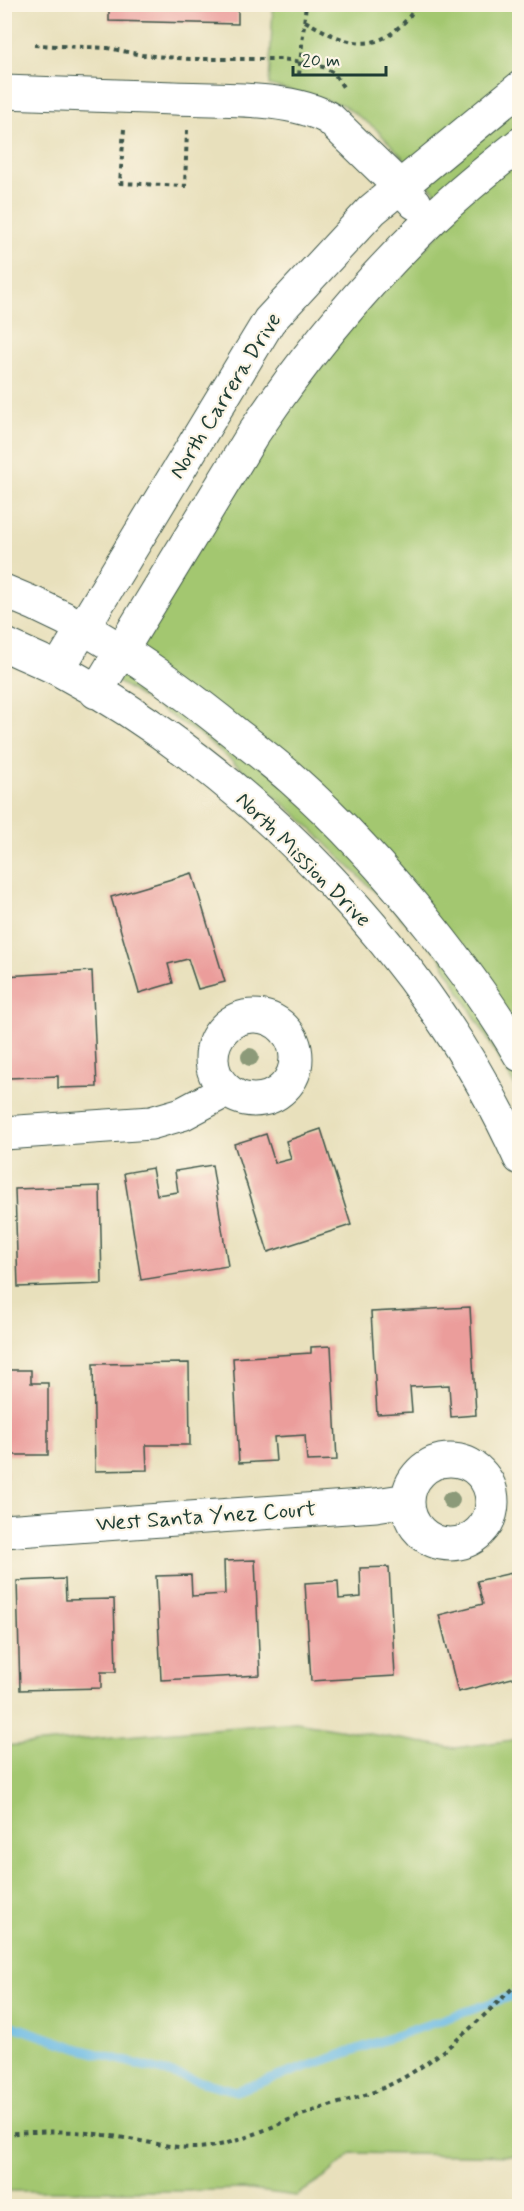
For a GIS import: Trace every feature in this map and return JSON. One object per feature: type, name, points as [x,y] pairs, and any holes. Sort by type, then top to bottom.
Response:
[{"type":"street","name":"North Carrera Drive","points":[[58,669],[269,321],[372,210],[519,88]]},
{"type":"street","points":[[4,92],[294,105],[317,111],[330,119],[400,186],[430,220]]},
{"type":"street","name":"North Carrera Drive","points":[[96,692],[208,506],[282,391],[356,299],[430,220],[519,144]]},
{"type":"street","name":"North Mission Drive","points":[[4,591],[84,627],[121,649],[184,693],[292,779],[374,860],[451,953],[489,1004],[519,1055]]},
{"type":"street","name":"North Mission Drive","points":[[4,644],[58,669],[140,719],[243,798],[322,873],[389,947],[433,1004],[469,1059],[519,1158]]},
{"type":"street","points":[[4,1133],[151,1123],[182,1114],[227,1090]]},
{"type":"street","name":"West Santa Ynez Court","points":[[4,1532],[376,1505],[408,1500]]},
{"type":"path","points":[[294,105],[302,62],[306,4]]},
{"type":"path","points":[[305,21],[340,39],[366,44],[390,36],[409,18],[415,4]]},
{"type":"path","points":[[142,55],[123,133],[120,183],[185,186],[190,59]]},
{"type":"path","points":[[4,2134],[51,2130],[103,2134],[192,2148],[218,2146],[245,2139],[302,2115],[377,2090],[412,2072],[449,2047],[477,2024],[519,1981]]},
{"type":"green space","points":[[273,5],[519,5],[519,1093],[438,954],[298,816],[202,736],[115,680],[251,455],[356,320],[457,215],[376,129],[343,105],[269,85]]},
{"type":"green space","points":[[296,1722],[455,1748],[519,1739],[519,2156],[352,2153],[324,2178],[296,2196],[243,2189],[5,2191],[5,1746]]},
{"type":"building","points":[[109,4],[238,4],[238,24],[109,21]]},
{"type":"building","points":[[192,873],[225,982],[198,989],[188,959],[168,964],[173,983],[139,993],[111,897]]},
{"type":"building","points":[[92,971],[97,1087],[58,1088],[58,1076],[9,1078],[4,976]]},
{"type":"building","points":[[321,1129],[351,1225],[268,1252],[234,1144],[266,1134],[275,1163],[291,1159],[286,1141]]},
{"type":"building","points":[[212,1165],[228,1266],[141,1280],[124,1173],[152,1168],[157,1195],[178,1192],[175,1171]]},
{"type":"building","points":[[100,1186],[102,1284],[18,1287],[15,1189]]},
{"type":"building","points":[[470,1307],[476,1415],[451,1417],[449,1385],[410,1387],[412,1412],[377,1414],[371,1312]]},
{"type":"building","points":[[331,1346],[337,1460],[307,1461],[305,1435],[274,1437],[276,1461],[239,1463],[233,1358],[311,1353],[311,1347]]},
{"type":"building","points":[[189,1363],[190,1445],[146,1445],[147,1470],[95,1471],[93,1364]]},
{"type":"building","points":[[4,1370],[31,1370],[31,1383],[48,1383],[48,1455],[7,1455],[7,1482],[4,1482]]},
{"type":"building","points":[[255,1560],[260,1675],[161,1680],[156,1576],[191,1575],[192,1596],[225,1594],[224,1561]]},
{"type":"building","points":[[389,1567],[395,1676],[311,1681],[305,1583],[338,1581],[339,1599],[361,1597],[360,1568]]},
{"type":"building","points":[[520,1571],[520,1676],[458,1692],[439,1615],[483,1604],[477,1581]]},
{"type":"building","points":[[65,1579],[66,1600],[114,1599],[116,1672],[101,1672],[101,1688],[20,1690],[17,1581]]},
{"type":"waterway","points":[[4,2023],[80,2049],[236,2091],[520,1993]]}]
